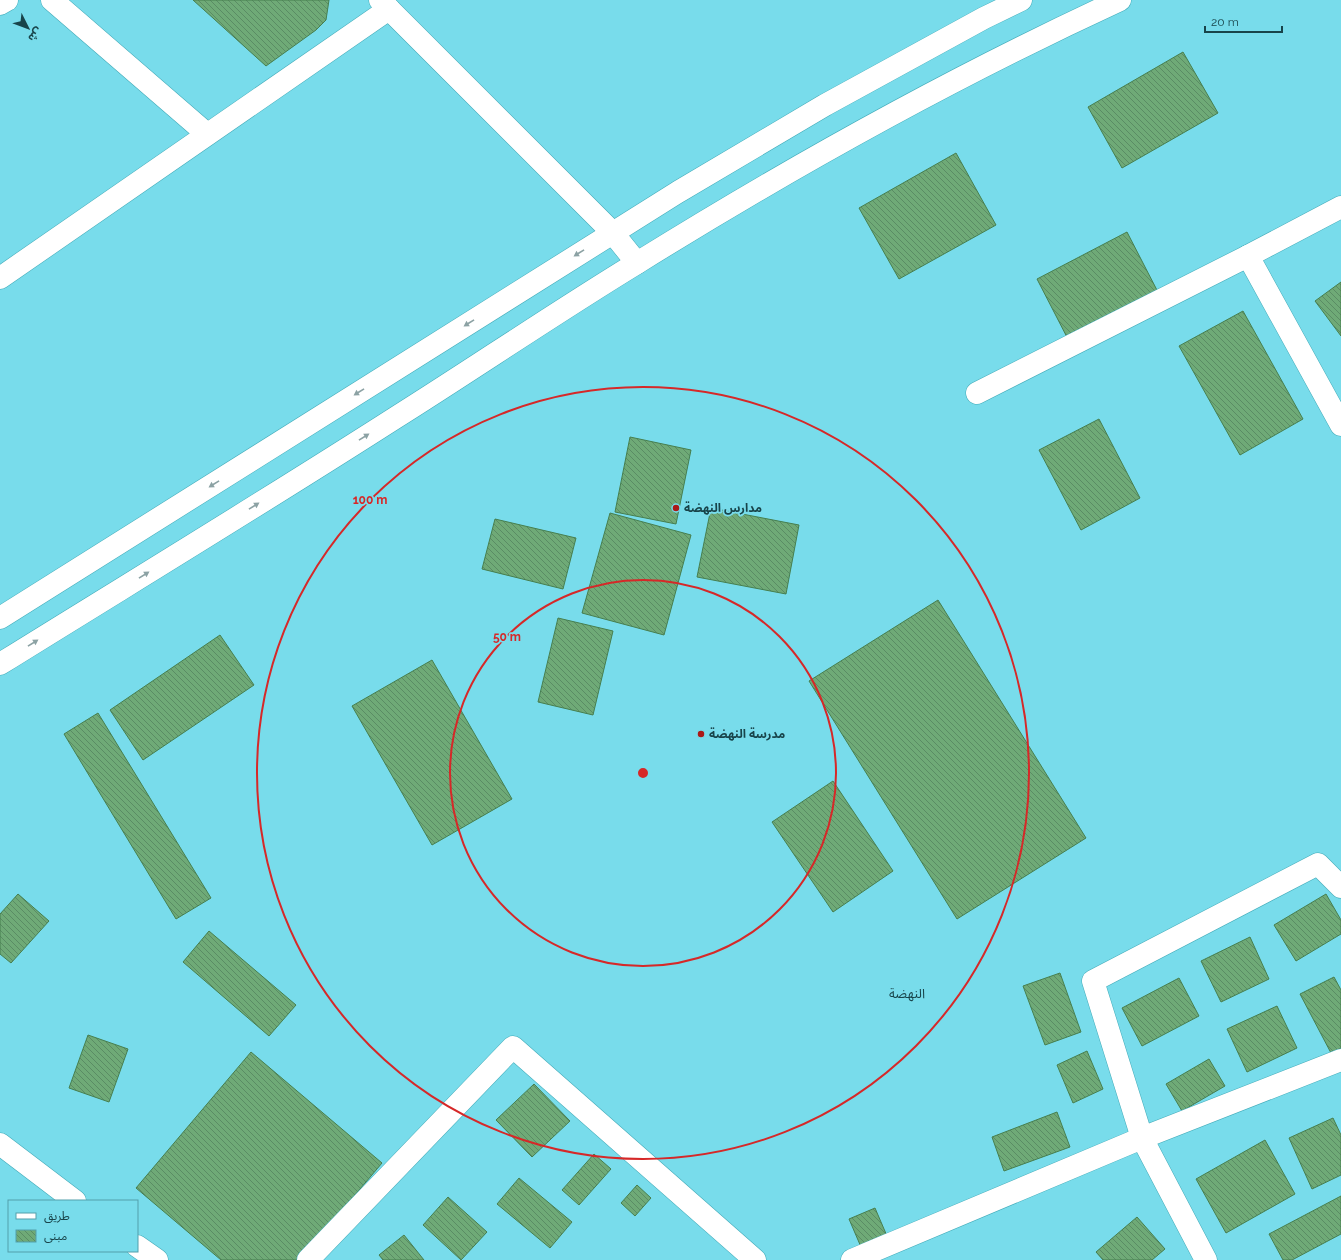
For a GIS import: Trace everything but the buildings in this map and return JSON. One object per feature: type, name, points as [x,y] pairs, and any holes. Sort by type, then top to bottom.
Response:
[{"type":"street","points":[[0,4],[7,0]]},
{"type":"street","points":[[52,0],[207,134]]},
{"type":"street","points":[[0,618],[612,232],[678,192],[825,105],[984,18],[1021,0]]},
{"type":"street","points":[[0,664],[375,431],[637,263],[776,179],[913,102],[1056,29],[1120,0]]},
{"type":"street","points":[[0,278],[207,134],[384,5],[612,232],[637,263]]},
{"type":"street","points":[[977,393],[1248,256],[1341,207]]},
{"type":"street","points":[[1248,256],[1341,426]]},
{"type":"street","points":[[1206,1260],[1142,1138],[1093,981],[1318,864],[1341,887]]},
{"type":"street","points":[[308,1260],[513,1047],[755,1260]]},
{"type":"street","points":[[852,1260],[1142,1138],[1341,1060]]},
{"type":"street","points":[[0,1144],[74,1200]]},
{"type":"street","points":[[138,1247],[157,1260]]},
{"type":"place","name":"مدارس النهضة","points":[[676,508]]},
{"type":"place","name":"مدرسة النهضة","points":[[701,734]]},
{"type":"district","name":"النهضة","points":[[907,993]]}]
